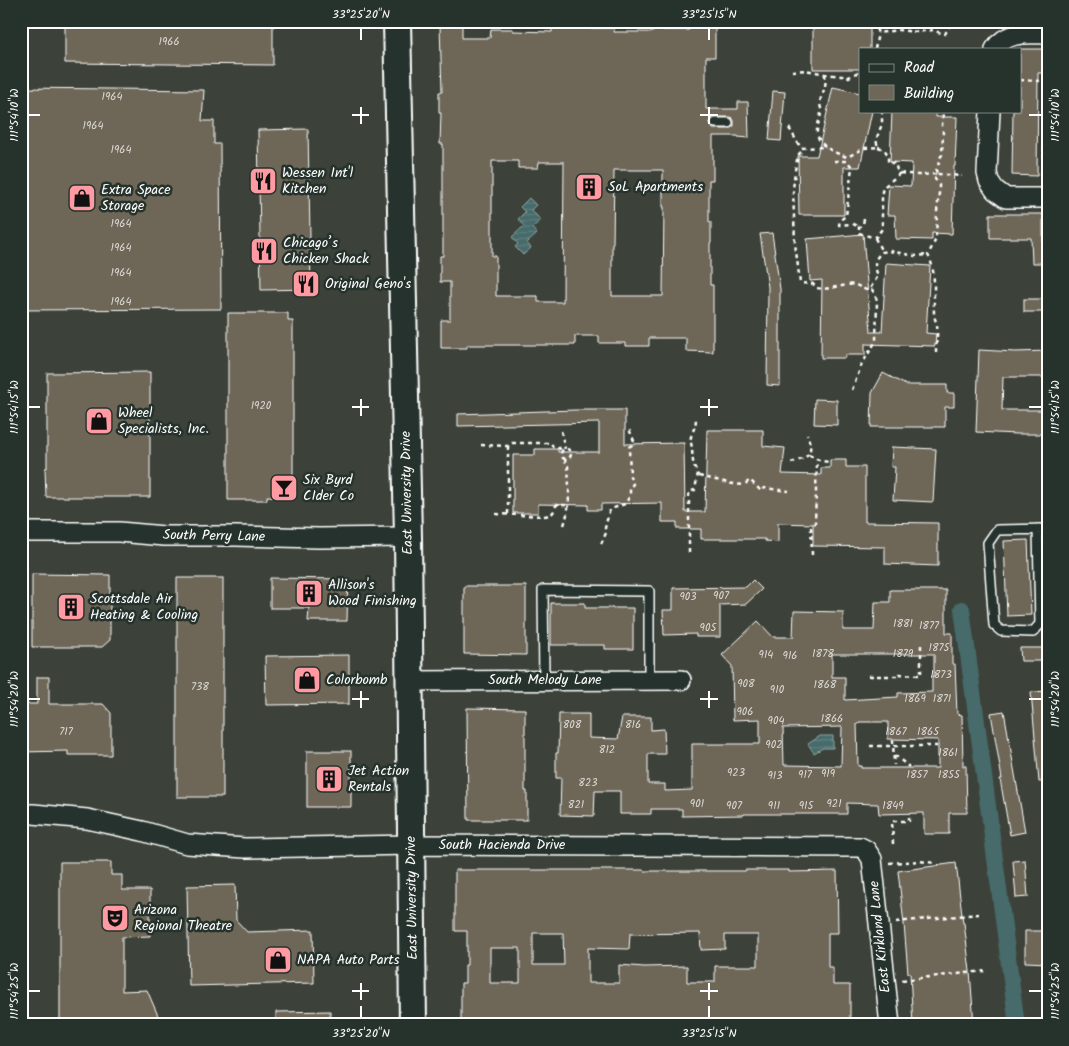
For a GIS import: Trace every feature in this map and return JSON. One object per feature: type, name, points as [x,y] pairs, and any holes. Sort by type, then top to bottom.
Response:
[{"type":"main road","name":"East University Drive","points":[[397,21],[408,537],[413,1025]]},
{"type":"street","points":[[996,48],[998,44],[1008,36],[1016,34],[1048,34]]},
{"type":"street","points":[[990,112],[987,173],[995,190],[1006,198],[1045,198]]},
{"type":"street","name":"South Perry Lane","points":[[21,532],[119,532],[164,536],[408,537]]},
{"type":"street","name":"South Melody Lane","points":[[410,680],[681,680]]},
{"type":"street","name":"South Hacienda Drive","points":[[21,814],[87,819],[142,831],[187,844],[245,848],[411,845],[860,847],[866,850]]},
{"type":"street","name":"East Kirkland Lane","points":[[866,850],[872,859],[890,1025]]},
{"type":"lane","points":[[716,123],[728,122]]},
{"type":"lane","points":[[1038,529],[1040,624],[1033,632],[1001,631],[994,625],[988,543],[997,530],[1038,529],[1048,529]]},
{"type":"lane","points":[[544,680],[544,590],[650,591],[649,680]]},
{"type":"path","points":[[788,25],[810,21]]},
{"type":"path","points":[[875,21],[878,33],[875,48]]},
{"type":"path","points":[[878,33],[898,30],[916,32],[931,30],[945,34],[950,21]]},
{"type":"path","points":[[792,72],[806,70],[849,77],[856,73],[859,74]]},
{"type":"path","points":[[825,74],[825,86],[820,104],[822,112],[818,121],[817,132],[820,142],[837,154],[847,157],[865,148],[878,147],[884,149],[888,155],[888,163],[896,163],[897,170],[900,173]]},
{"type":"path","points":[[1022,80],[1048,83]]},
{"type":"path","points":[[878,147],[876,140],[882,124],[882,112]]},
{"type":"path","points":[[928,255],[936,239],[939,185],[935,179],[938,174],[936,171],[939,159],[942,154],[942,112]]},
{"type":"path","points":[[789,128],[801,150],[806,154]]},
{"type":"path","points":[[1045,198],[1043,178],[1044,150],[1048,143]]},
{"type":"path","points":[[801,150],[826,147]]},
{"type":"path","points":[[801,150],[798,155],[793,190],[795,243],[800,283],[813,284],[816,288],[824,289],[854,284],[866,290],[871,287],[878,276],[875,267],[877,257],[882,252],[890,251],[915,256],[928,255]]},
{"type":"path","points":[[846,161],[847,157]]},
{"type":"path","points":[[834,161],[846,161],[852,167],[846,216],[840,220],[839,225],[853,224],[859,227]]},
{"type":"path","points":[[875,238],[882,228],[882,191],[900,173],[962,176]]},
{"type":"path","points":[[864,219],[863,224],[859,227],[859,233],[875,238],[882,252]]},
{"type":"path","points":[[928,255],[934,273],[932,279],[934,317],[937,323],[936,352]]},
{"type":"path","points":[[852,390],[862,364],[876,341],[877,300],[871,287]]},
{"type":"path","points":[[689,553],[689,492],[695,490],[698,476],[692,460],[690,443],[691,434],[695,429],[696,418]]},
{"type":"path","points":[[601,544],[606,533],[605,528],[609,512],[611,509],[625,504],[630,496],[630,488],[633,484],[630,477],[629,447],[632,446],[634,441],[629,429]]},
{"type":"path","points":[[561,431],[564,450],[562,455],[568,466],[569,490],[568,513],[564,525]]},
{"type":"path","points":[[791,463],[804,459],[809,455],[811,444],[807,434]]},
{"type":"path","points":[[480,446],[508,446],[512,443],[551,443],[553,447],[570,450],[572,455],[570,458],[565,459]]},
{"type":"path","points":[[508,446],[508,514]]},
{"type":"path","points":[[809,455],[821,461],[829,462]]},
{"type":"path","points":[[812,555],[811,528],[816,523],[817,458]]},
{"type":"path","points":[[698,476],[744,485],[750,480],[760,491],[764,488],[789,491]]},
{"type":"path","points":[[496,514],[544,516],[554,512],[556,505],[569,505]]},
{"type":"path","points":[[869,676],[921,675],[921,642]]},
{"type":"path","points":[[893,740],[894,765]]},
{"type":"path","points":[[870,746],[937,746]]},
{"type":"path","points":[[894,758],[898,757],[909,767]]},
{"type":"path","points":[[893,844],[892,821],[910,820],[909,814]]},
{"type":"path","points":[[887,863],[919,860],[936,863]]},
{"type":"path","points":[[894,922],[980,914]]},
{"type":"path","points":[[900,980],[985,971]]},
{"type":"water","points":[[529,198],[536,205],[531,210],[541,220],[532,228],[537,234],[527,243],[531,248],[523,255],[515,247],[518,244],[512,237],[524,226],[518,219],[525,212],[520,207]]},
{"type":"water","points":[[820,736],[833,736],[833,748],[823,748],[814,753],[808,744]]},
{"type":"building","points":[[65,21],[273,21],[273,65],[65,63]]},
{"type":"building","points":[[813,23],[870,23],[870,48],[859,48],[859,69],[813,69]]},
{"type":"building","name":"SoL Apartments","points":[[440,25],[462,25],[462,38],[490,38],[491,29],[552,32],[552,28],[614,28],[614,32],[653,32],[653,30],[689,30],[689,25],[715,26],[715,57],[706,57],[706,109],[738,109],[738,102],[748,102],[749,138],[713,136],[713,180],[709,180],[709,222],[711,222],[710,285],[713,285],[713,352],[686,351],[686,338],[649,338],[649,346],[625,346],[625,343],[599,343],[599,336],[575,336],[575,345],[467,345],[467,348],[441,348],[441,320],[450,320],[450,282],[440,282],[440,256],[443,256],[443,144],[440,144],[441,113],[439,113],[439,92],[442,92]],"holes":[[[713,117],[731,117],[734,120],[734,126],[728,129],[713,129],[710,123]],[[492,161],[518,161],[518,168],[538,168],[539,162],[564,162],[563,302],[538,302],[538,296],[496,296],[496,256],[492,256]],[[614,170],[663,170],[663,296],[612,296]]]},
{"type":"building","points":[[1022,49],[1048,49],[1048,73],[1038,73],[1037,176],[1012,175],[1013,112],[1022,112]]},
{"type":"building","points":[[833,87],[859,93],[859,112],[872,112],[860,167],[844,167],[844,215],[799,215],[798,156],[817,156]]},
{"type":"building","points":[[21,88],[204,90],[202,121],[214,121],[214,144],[220,144],[221,309],[21,310]]},
{"type":"building","points":[[773,91],[785,92],[781,141],[769,140]]},
{"type":"building","points":[[892,112],[936,112],[936,117],[957,117],[952,234],[932,233],[932,240],[896,239],[895,215],[887,215],[889,185],[911,186],[912,163],[890,162]]},
{"type":"building","points":[[308,129],[311,289],[261,290],[258,130]]},
{"type":"building","points":[[990,214],[1043,214],[1043,250],[1048,250],[1048,263],[1032,263],[1031,238],[990,238]]},
{"type":"building","points":[[772,233],[780,289],[780,386],[767,385],[768,287],[760,234]]},
{"type":"building","points":[[863,234],[871,332],[882,332],[886,263],[930,266],[926,333],[936,334],[935,346],[865,344],[865,355],[845,355],[845,358],[821,358],[822,280],[810,281],[807,239]]},
{"type":"building","points":[[1024,299],[1048,299],[1048,312],[1024,312]]},
{"type":"building","points":[[228,313],[288,313],[288,321],[293,321],[293,491],[288,491],[288,497],[267,496],[267,500],[228,500]]},
{"type":"building","points":[[979,350],[1048,351],[1048,377],[1003,377],[1002,410],[1048,410],[1048,434],[976,432]]},
{"type":"building","name":"Wheel Specialists, Inc.","points":[[150,372],[150,497],[46,497],[47,373]]},
{"type":"building","points":[[883,373],[906,385],[947,385],[947,393],[954,393],[954,407],[945,407],[945,427],[871,427],[872,393]]},
{"type":"building","points":[[815,399],[837,400],[837,425],[814,424]]},
{"type":"building","points":[[625,410],[625,444],[684,443],[685,512],[705,512],[707,430],[763,430],[763,446],[785,448],[782,474],[821,475],[821,468],[830,468],[830,460],[846,460],[846,467],[865,467],[865,522],[938,523],[938,566],[885,564],[885,547],[813,546],[813,524],[778,523],[778,542],[765,541],[765,539],[701,539],[701,529],[677,529],[677,522],[662,522],[662,503],[601,504],[601,510],[588,510],[588,505],[538,504],[538,513],[513,513],[513,455],[535,455],[535,449],[558,449],[558,452],[599,452],[599,423],[458,426],[458,414]]},
{"type":"building","points":[[892,447],[936,449],[933,502],[893,500],[895,467],[891,467]]},
{"type":"building","points":[[1028,540],[1031,615],[1007,616],[1004,541]]},
{"type":"building","name":"Scottsdale Air Heating & Cooling","points":[[32,574],[110,575],[110,640],[102,647],[32,647]]},
{"type":"building","points":[[177,578],[223,578],[223,797],[177,797]]},
{"type":"building","name":"Allison's Wood Finishing","points":[[270,578],[348,579],[347,621],[308,621],[309,608],[270,608]]},
{"type":"building","points":[[753,580],[762,589],[746,604],[720,605],[720,637],[696,637],[696,634],[664,635],[663,610],[673,610],[673,588],[746,587]]},
{"type":"building","points":[[464,586],[526,586],[526,655],[464,654]]},
{"type":"building","points":[[890,590],[946,590],[946,633],[952,633],[952,664],[955,664],[957,714],[962,715],[963,766],[966,766],[967,813],[949,813],[949,834],[924,834],[924,813],[879,814],[878,804],[847,803],[847,814],[682,816],[682,809],[651,809],[651,814],[620,814],[620,791],[595,791],[594,816],[560,815],[561,778],[556,778],[559,714],[589,714],[589,738],[618,739],[622,717],[651,717],[651,730],[664,729],[665,754],[648,754],[648,784],[665,784],[665,791],[692,790],[692,744],[760,744],[760,719],[733,720],[732,666],[722,655],[758,621],[773,637],[793,637],[794,611],[843,612],[843,630],[874,630],[875,602],[890,602]],"holes":[[[832,654],[934,654],[932,692],[898,693],[898,697],[845,700],[845,677],[832,677]],[[859,722],[888,722],[888,739],[938,740],[938,768],[861,768],[861,766],[858,766],[857,724]],[[842,727],[841,766],[784,765],[783,728]]]},
{"type":"building","points":[[551,603],[585,603],[585,608],[633,608],[633,649],[605,649],[605,645],[551,645]]},
{"type":"building","points":[[1020,648],[1048,648],[1048,661],[1021,661]]},
{"type":"building","name":"Colorbomb","points":[[349,655],[349,704],[266,705],[265,656]]},
{"type":"building","points":[[37,677],[49,677],[49,704],[103,704],[111,713],[111,755],[68,755],[68,751],[21,752],[21,704],[37,704]]},
{"type":"building","points":[[1048,691],[1048,781],[1039,782],[1031,692]]},
{"type":"building","points":[[467,708],[525,709],[527,820],[468,820]]},
{"type":"building","points":[[1004,711],[1025,832],[1010,835],[991,713]]},
{"type":"building","name":"Jet Action Rentals","points":[[307,751],[351,751],[351,807],[307,807]]},
{"type":"building","points":[[1025,860],[1028,897],[1016,898],[1013,861]]},
{"type":"building","points":[[60,862],[111,862],[111,875],[122,875],[122,890],[150,890],[150,936],[122,937],[122,991],[147,990],[162,1025],[60,1025]]},
{"type":"building","points":[[956,863],[970,971],[974,1025],[913,1025],[910,973],[908,973],[898,871]]},
{"type":"building","points":[[455,870],[837,871],[838,933],[828,933],[828,967],[833,967],[833,985],[850,985],[850,1025],[461,1025],[461,983],[465,983],[467,931],[455,931]],"holes":[[[533,933],[563,933],[564,965],[533,965]],[[700,933],[701,950],[725,949],[725,935],[758,935],[758,966],[715,966],[715,982],[687,982],[687,966],[644,967],[619,965],[619,983],[588,983],[588,948],[629,949],[630,934]],[[490,948],[520,948],[520,983],[490,983]]]},
{"type":"building","points":[[235,885],[236,920],[247,932],[313,930],[314,983],[189,986],[187,886]]},
{"type":"building","points":[[1025,931],[1048,931],[1048,963],[1025,962]]},
{"type":"building","points":[[330,1011],[330,1025],[276,1025],[276,1012]]},
{"type":"waterway","points":[[962,609],[1017,1025]]},
{"type":"place","name":"Wessen Int'l Kitchen","points":[[263,181]]},
{"type":"place","name":"SoL Apartments","points":[[589,187]]},
{"type":"place","name":"Extra Space Storage","points":[[82,198]]},
{"type":"place","name":"Chicago’s Chicken Shack","points":[[264,251]]},
{"type":"place","name":"Original Geno's","points":[[306,284]]},
{"type":"place","name":"Wheel Specialists, Inc.","points":[[99,421]]},
{"type":"place","name":"Six Byrd CIder Co","points":[[284,488]]},
{"type":"place","name":"Allison's Wood Finishing","points":[[309,593]]},
{"type":"place","name":"Scottsdale Air Heating & Cooling","points":[[71,607]]},
{"type":"place","name":"Colorbomb","points":[[307,680]]},
{"type":"place","name":"Jet Action Rentals","points":[[329,779]]},
{"type":"place","name":"Arizona Regional Theatre","points":[[115,918]]},
{"type":"place","name":"NAPA Auto Parts","points":[[278,960]]}]
